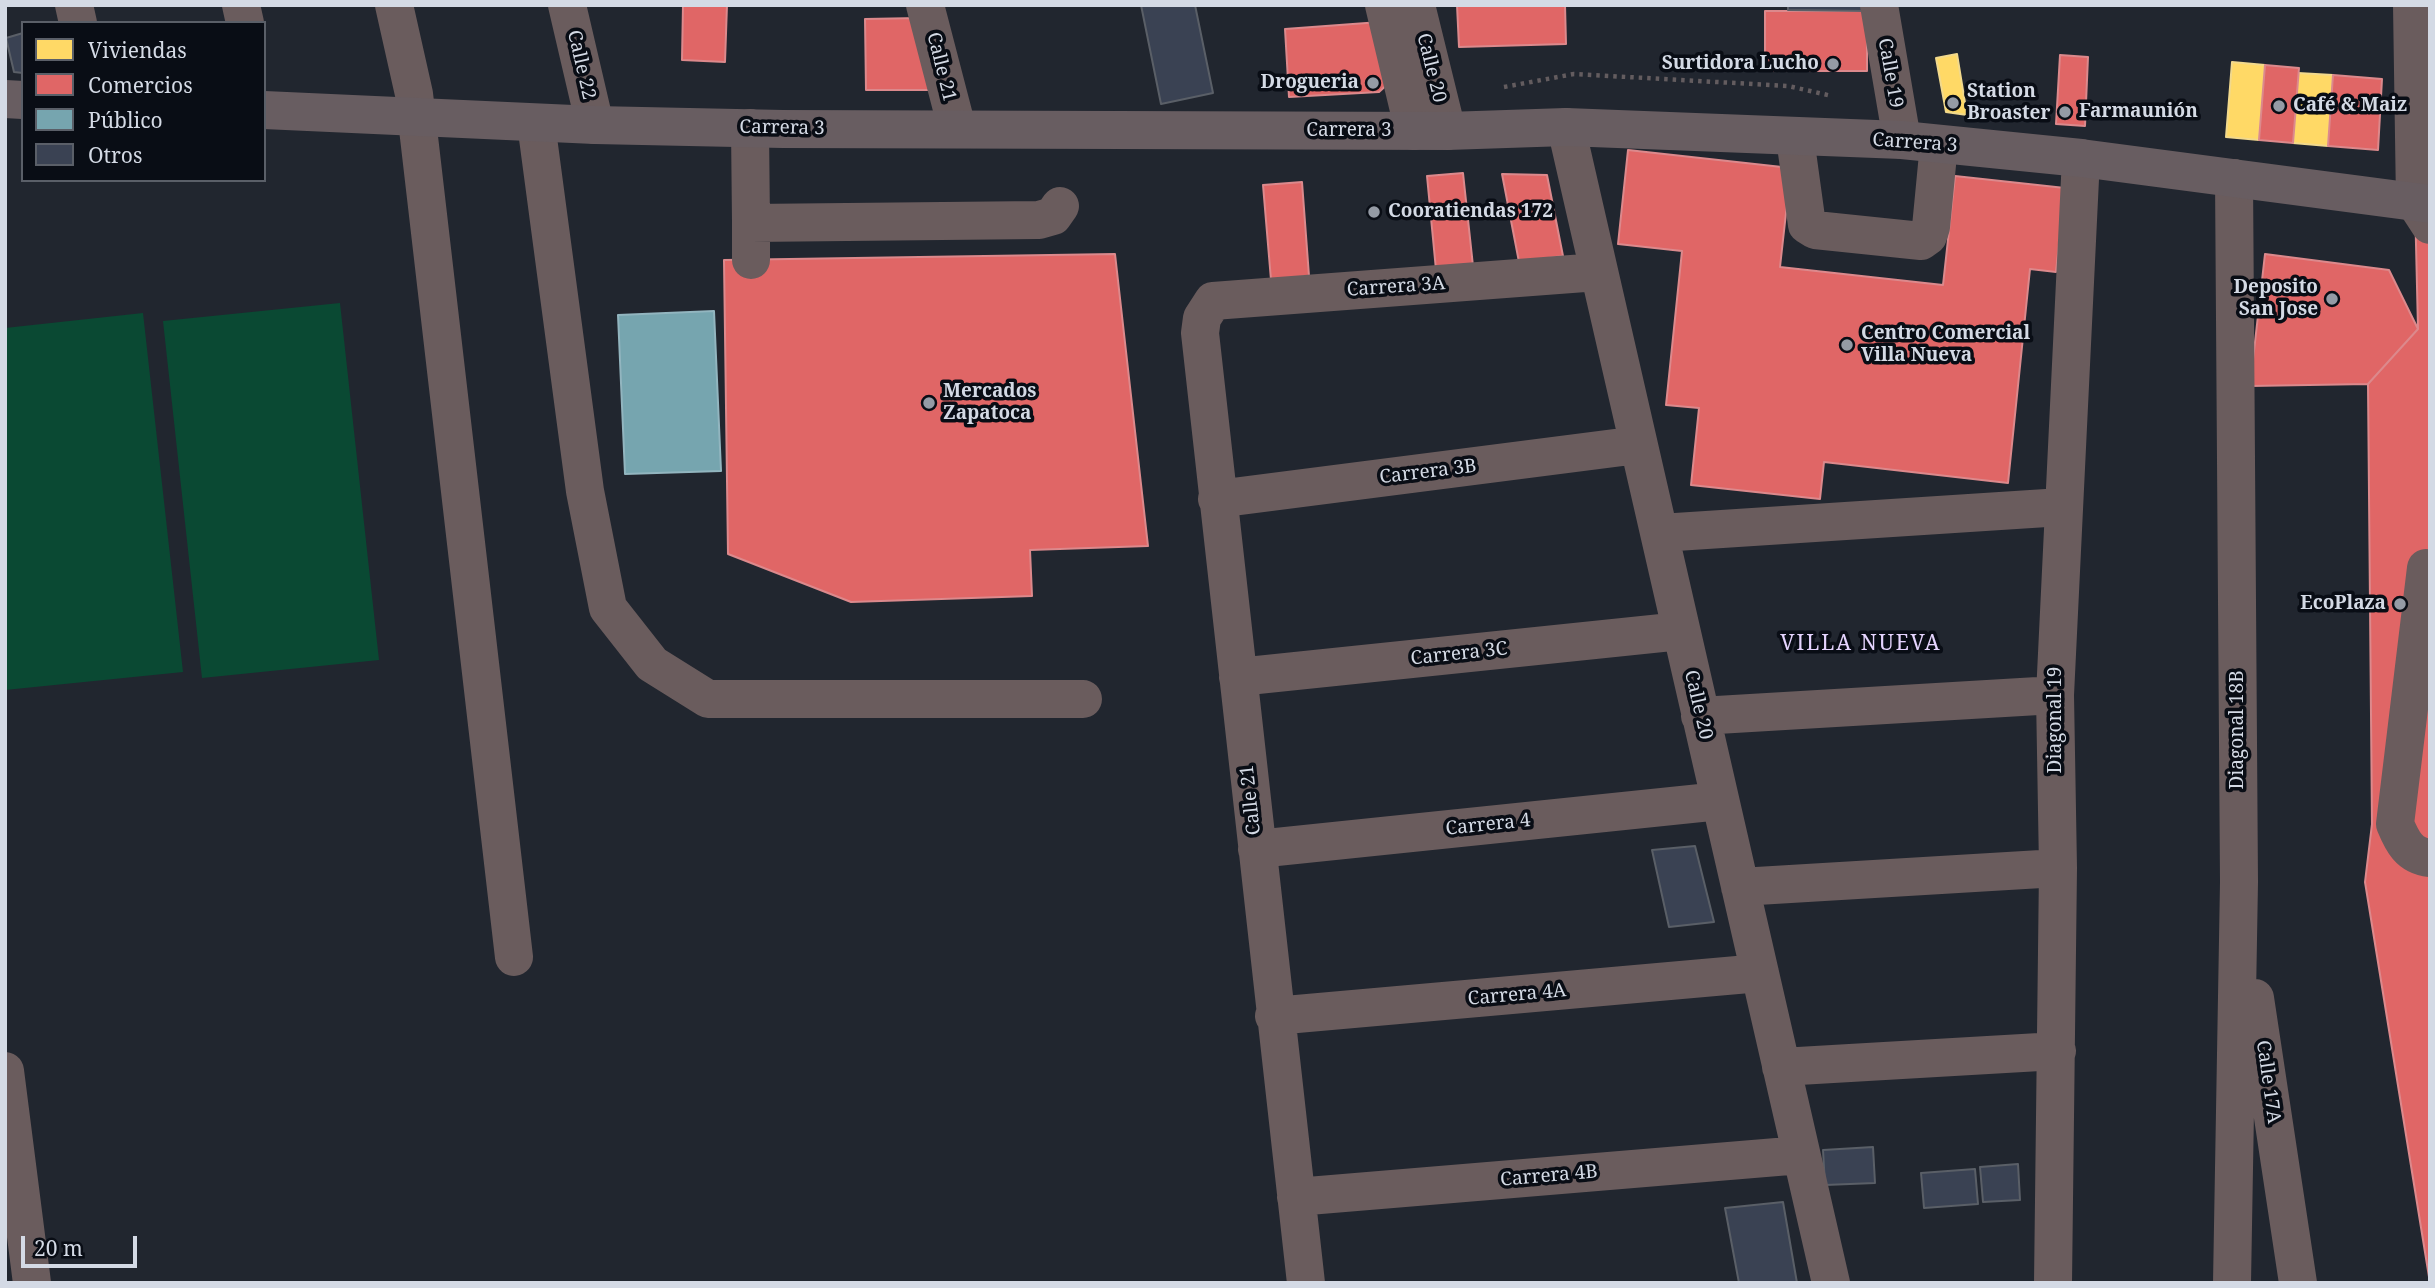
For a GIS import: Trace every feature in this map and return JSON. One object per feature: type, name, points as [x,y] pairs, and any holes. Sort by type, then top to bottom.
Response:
[{"type":"main road","name":"Carrera 3","points":[[266,110],[536,123],[750,128],[1430,131],[1566,127],[1795,138],[1902,140],[2081,158],[2234,178],[2425,210]]},
{"type":"street","points":[[394,5],[414,94],[514,957]]},
{"type":"street","name":"Calle 22","points":[[567,5],[595,125]]},
{"type":"street","name":"Calle 21","points":[[925,5],[957,128]]},
{"type":"street","name":"Calle 20","points":[[1384,5],[1430,131]]},
{"type":"street","name":"Calle 20","points":[[1416,5],[1430,131]]},
{"type":"street","name":"Calle 19","points":[[1879,5],[1902,140]]},
{"type":"street","points":[[2412,5],[2425,210]]},
{"type":"street","points":[[536,123],[585,491],[608,608],[652,664],[708,699],[1083,699]]},
{"type":"street","name":"Calle 20","points":[[1566,127],[1831,1283]]},
{"type":"street","points":[[750,128],[751,241],[1039,219],[1053,216],[1060,206]]},
{"type":"street","points":[[1795,138],[1807,225],[1815,230],[1921,241],[1928,236],[1931,227],[1939,144]]},
{"type":"street","name":"Diagonal 19","points":[[2053,1283],[2058,869],[2055,695],[2081,158]]},
{"type":"street","name":"Diagonal 18B","points":[[2232,1283],[2239,882],[2234,178]]},
{"type":"street","name":"Carrera 3A","points":[[1202,318],[1213,301],[1598,272]]},
{"type":"street","name":"Calle 21","points":[[1202,318],[1200,333],[1217,499],[1306,1283]]},
{"type":"street","name":"Carrera 3B","points":[[1217,499],[1638,445]]},
{"type":"street","points":[[1660,533],[2062,507]]},
{"type":"street","points":[[2426,569],[2395,824],[2403,845],[2421,857],[2430,858]]},
{"type":"street","name":"Carrera 3C","points":[[1238,677],[1681,631]]},
{"type":"street","points":[[1700,716],[2055,695]]},
{"type":"street","name":"Carrera 4","points":[[1257,849],[1720,801]]},
{"type":"street","points":[[1740,887],[2058,869]]},
{"type":"street","name":"Calle 17A","points":[[2239,882],[2298,1283]]},
{"type":"street","name":"Carrera 4A","points":[[1274,1016],[1760,973]]},
{"type":"street","points":[[1781,1067],[2057,1051]]},
{"type":"street","points":[[5,1071],[32,1283]]},
{"type":"street","name":"Carrera 4B","points":[[1296,1197],[1801,1155]]},
{"type":"green space","points":[[340,303],[379,660],[202,678],[163,321]]},
{"type":"green space","points":[[143,313],[183,672],[5,690],[5,328]]},
{"type":"building: Viviendas","points":[[1957,54],[1967,115],[1946,112],[1936,58]]},
{"type":"building: Viviendas","points":[[2232,62],[2265,65],[2259,140],[2226,137]]},
{"type":"building: Viviendas","points":[[2298,73],[2333,75],[2328,146],[2293,143]]},
{"type":"building: Comercios","points":[[683,5],[727,5],[725,62],[682,60]]},
{"type":"building: Comercios","points":[[1457,5],[1565,5],[1566,44],[1459,47]]},
{"type":"building: Comercios","points":[[1765,11],[1867,11],[1867,71],[1765,71]]},
{"type":"building: Comercios","points":[[919,18],[938,90],[866,90],[865,19]]},
{"type":"building: Comercios","points":[[1380,22],[1390,82],[1379,92],[1289,97],[1285,29]]},
{"type":"building: Comercios","points":[[2060,55],[2088,57],[2085,126],[2056,124]]},
{"type":"building: Comercios","name":"Café & Maiz","points":[[2265,65],[2299,68],[2293,143],[2259,140]]},
{"type":"building: Comercios","points":[[2333,75],[2382,79],[2378,150],[2328,146]]},
{"type":"building: Comercios","name":"Centro Comercial Villa Nueva","points":[[1628,150],[1791,168],[1780,267],[1943,285],[1955,176],[2065,188],[2056,272],[2030,269],[2008,483],[1824,462],[1820,499],[1691,485],[1699,408],[1666,405],[1682,251],[1618,244]]},
{"type":"building: Comercios","points":[[1463,173],[1473,266],[1436,270],[1427,176]]},
{"type":"building: Comercios","points":[[1502,174],[1547,175],[1563,256],[1519,262]]},
{"type":"building: Comercios","points":[[1302,182],[1309,276],[1271,280],[1263,185]]},
{"type":"building: Comercios","name":"EcoPlaza","points":[[2415,202],[2430,204],[2430,1283],[2365,882],[2372,824],[2368,384],[2418,329]]},
{"type":"building: Comercios","name":"Mercados Zapatoca","points":[[1115,254],[1148,546],[1030,550],[1032,596],[851,602],[728,554],[724,260]]},
{"type":"building: Comercios","name":"Deposito San Jose","points":[[2265,254],[2389,270],[2418,329],[2368,384],[2250,386]]},
{"type":"building: Público","points":[[714,311],[721,471],[625,474],[618,315]]},
{"type":"building: Otros","points":[[1141,5],[1195,5],[1213,93],[1161,104]]},
{"type":"building: Otros","points":[[1788,5],[1867,5],[1867,11],[1788,10]]},
{"type":"building: Otros","points":[[21,34],[21,73],[14,72],[6,38]]},
{"type":"building: Otros","points":[[1695,846],[1714,922],[1669,927],[1652,850]]},
{"type":"building: Otros","points":[[1873,1147],[1875,1183],[1825,1185],[1823,1150]]},
{"type":"building: Otros","points":[[2018,1164],[2020,1200],[1983,1202],[1980,1167]]},
{"type":"building: Otros","points":[[1975,1169],[1978,1204],[1924,1208],[1921,1173]]},
{"type":"building: Otros","points":[[1783,1202],[1797,1283],[1739,1283],[1725,1208]]},
{"type":"place","name":"Surtidora Lucho","points":[[1833,64]]},
{"type":"place","name":"Drogueria","points":[[1373,83]]},
{"type":"place","name":"Station Broaster","points":[[1953,103]]},
{"type":"place","name":"Café & Maiz","points":[[2279,106]]},
{"type":"place","name":"Farmaunión","points":[[2065,112]]},
{"type":"place","name":"Cooratiendas 172","points":[[1374,212]]},
{"type":"place","name":"Deposito San Jose","points":[[2332,299]]},
{"type":"place","name":"Centro Comercial Villa Nueva","points":[[1847,345]]},
{"type":"place","name":"Mercados Zapatoca","points":[[929,403]]},
{"type":"place","name":"EcoPlaza","points":[[2400,604]]},
{"type":"district","name":"VILLA NUEVA","points":[[1861,644]]}]
